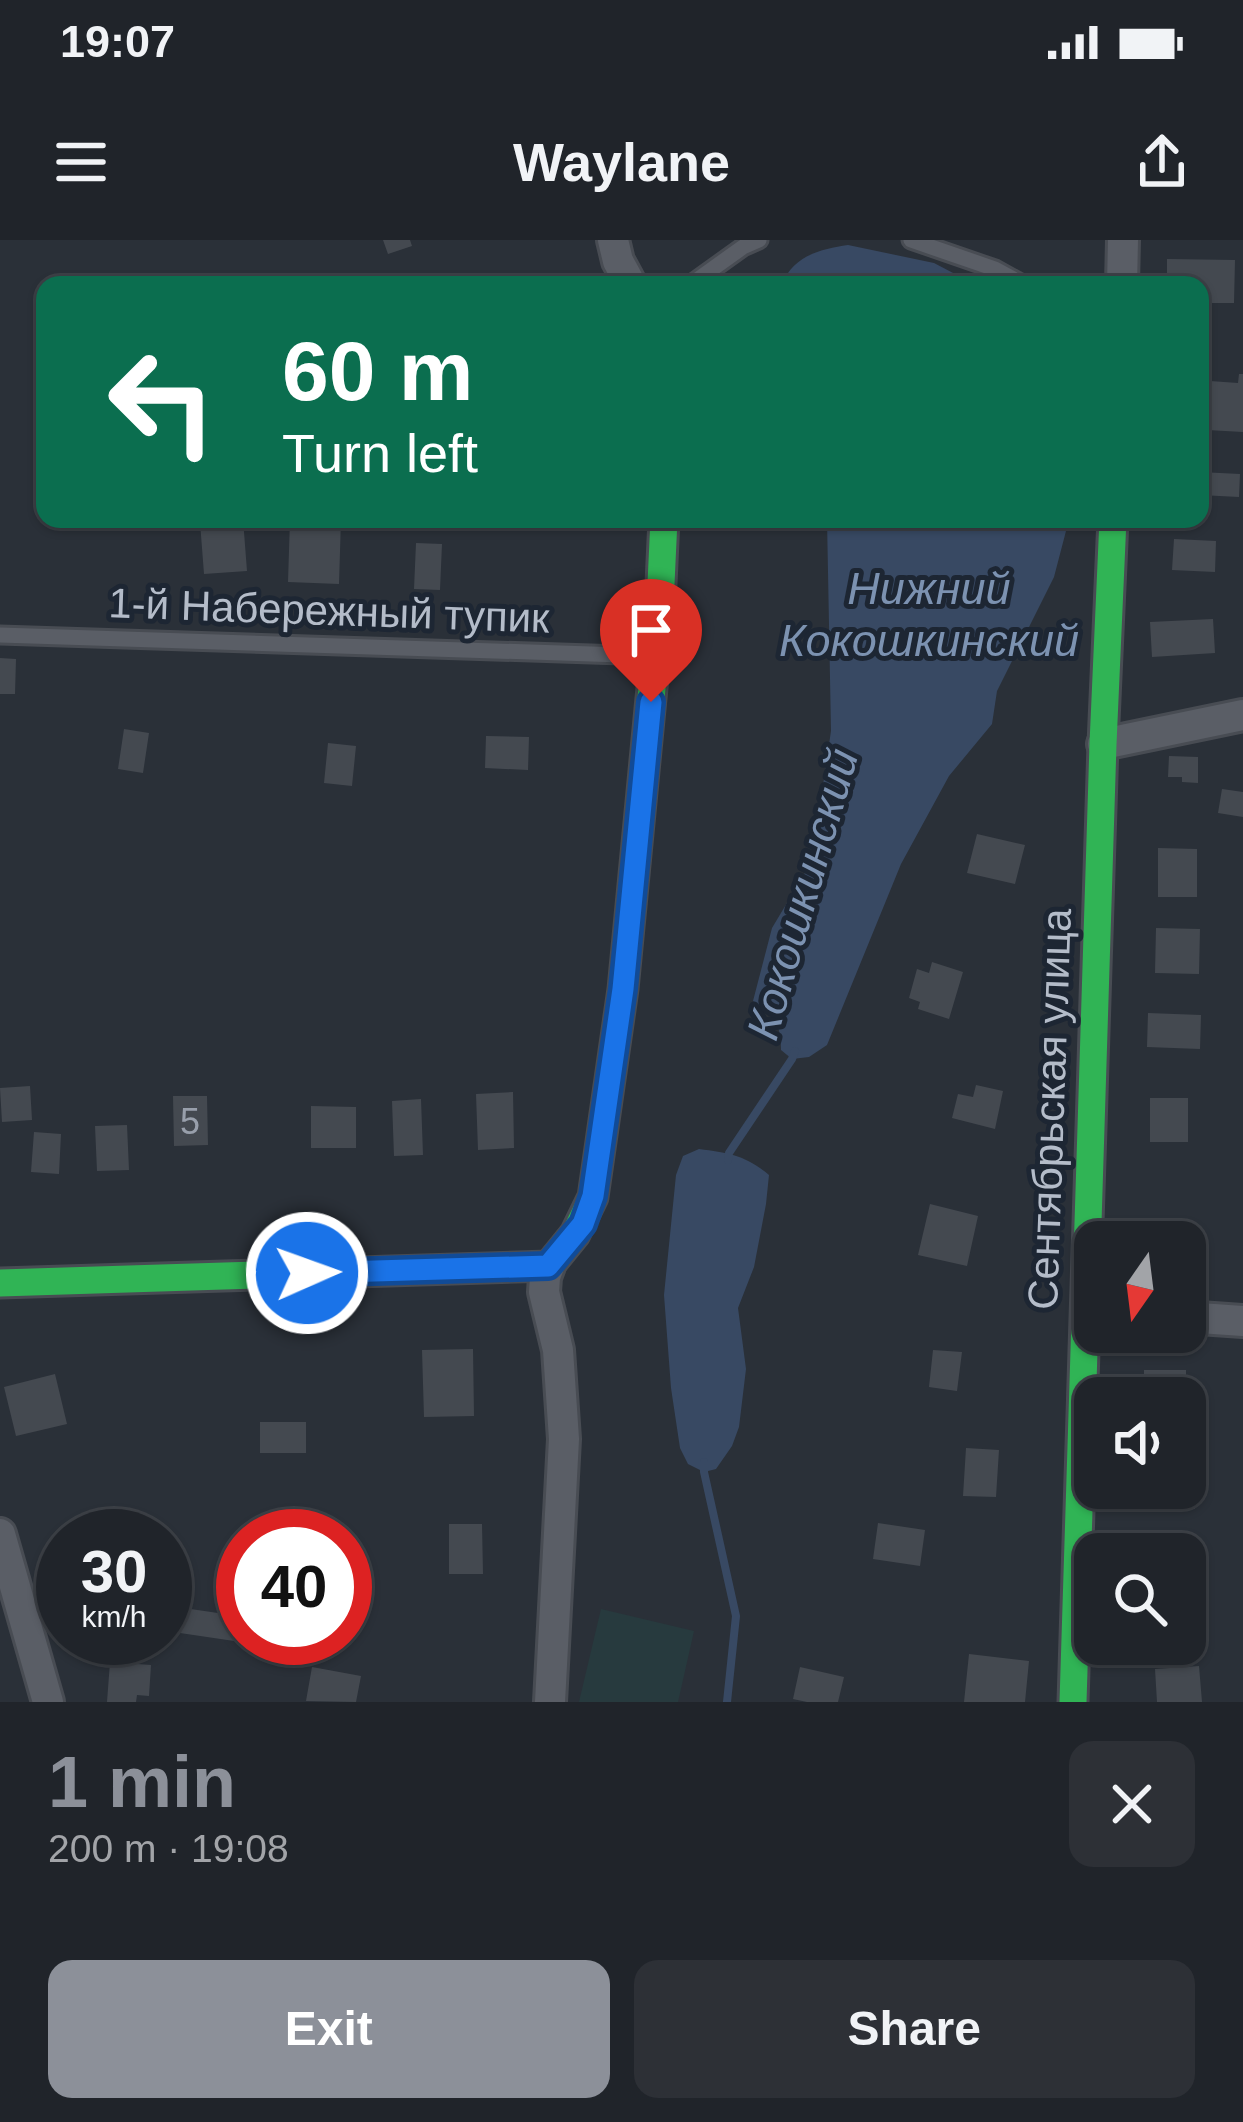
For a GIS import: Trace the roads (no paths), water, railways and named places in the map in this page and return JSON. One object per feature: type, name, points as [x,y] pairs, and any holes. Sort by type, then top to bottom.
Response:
[{"type":"street","points":[[614,240],[617,261],[626,276]]},
{"type":"street","points":[[1122,276],[1123,240]]},
{"type":"street","points":[[550,1702],[564,1439],[558,1350],[544,1277],[583,1224],[593,1196],[623,989],[661,605],[664,528]]},
{"type":"street","name":"Сентябрьская улица","points":[[1091,1221],[1113,528]]},
{"type":"street","points":[[1103,744],[1243,715]]},
{"type":"street","points":[[0,1283],[548,1266]]},
{"type":"street","points":[[1206,1318],[1243,1321]]},
{"type":"street","name":"Сентябрьская улица","points":[[1073,1702],[1087,1353]]},
{"type":"street","points":[[0,1534],[48,1702]]},
{"type":"lane","points":[[702,276],[759,240]]},
{"type":"lane","points":[[910,240],[1008,276]]},
{"type":"lane","name":"1-й Набережный тупик","points":[[0,635],[655,656]]},
{"type":"water","points":[[848,245],[934,263],[959,276],[786,276],[800,261]]},
{"type":"water","name":"Нижний Кокошкинский","points":[[827,528],[1066,528],[1054,577],[997,691],[992,724],[949,776],[901,864],[827,1045],[809,1057],[792,1059],[781,1050],[775,1021],[753,1001],[772,928],[809,866],[831,731]]},
{"type":"water","points":[[699,1149],[736,1156],[769,1175],[754,1267],[738,1308],[746,1369],[739,1427],[716,1469],[704,1472],[688,1464],[680,1448],[664,1295],[676,1175],[683,1156]]},
{"type":"waterway","name":"Кокошкинский","points":[[728,1160],[795,1051]]},
{"type":"waterway","name":"Кокошкинский","points":[[704,1462],[736,1616],[727,1702]]}]
